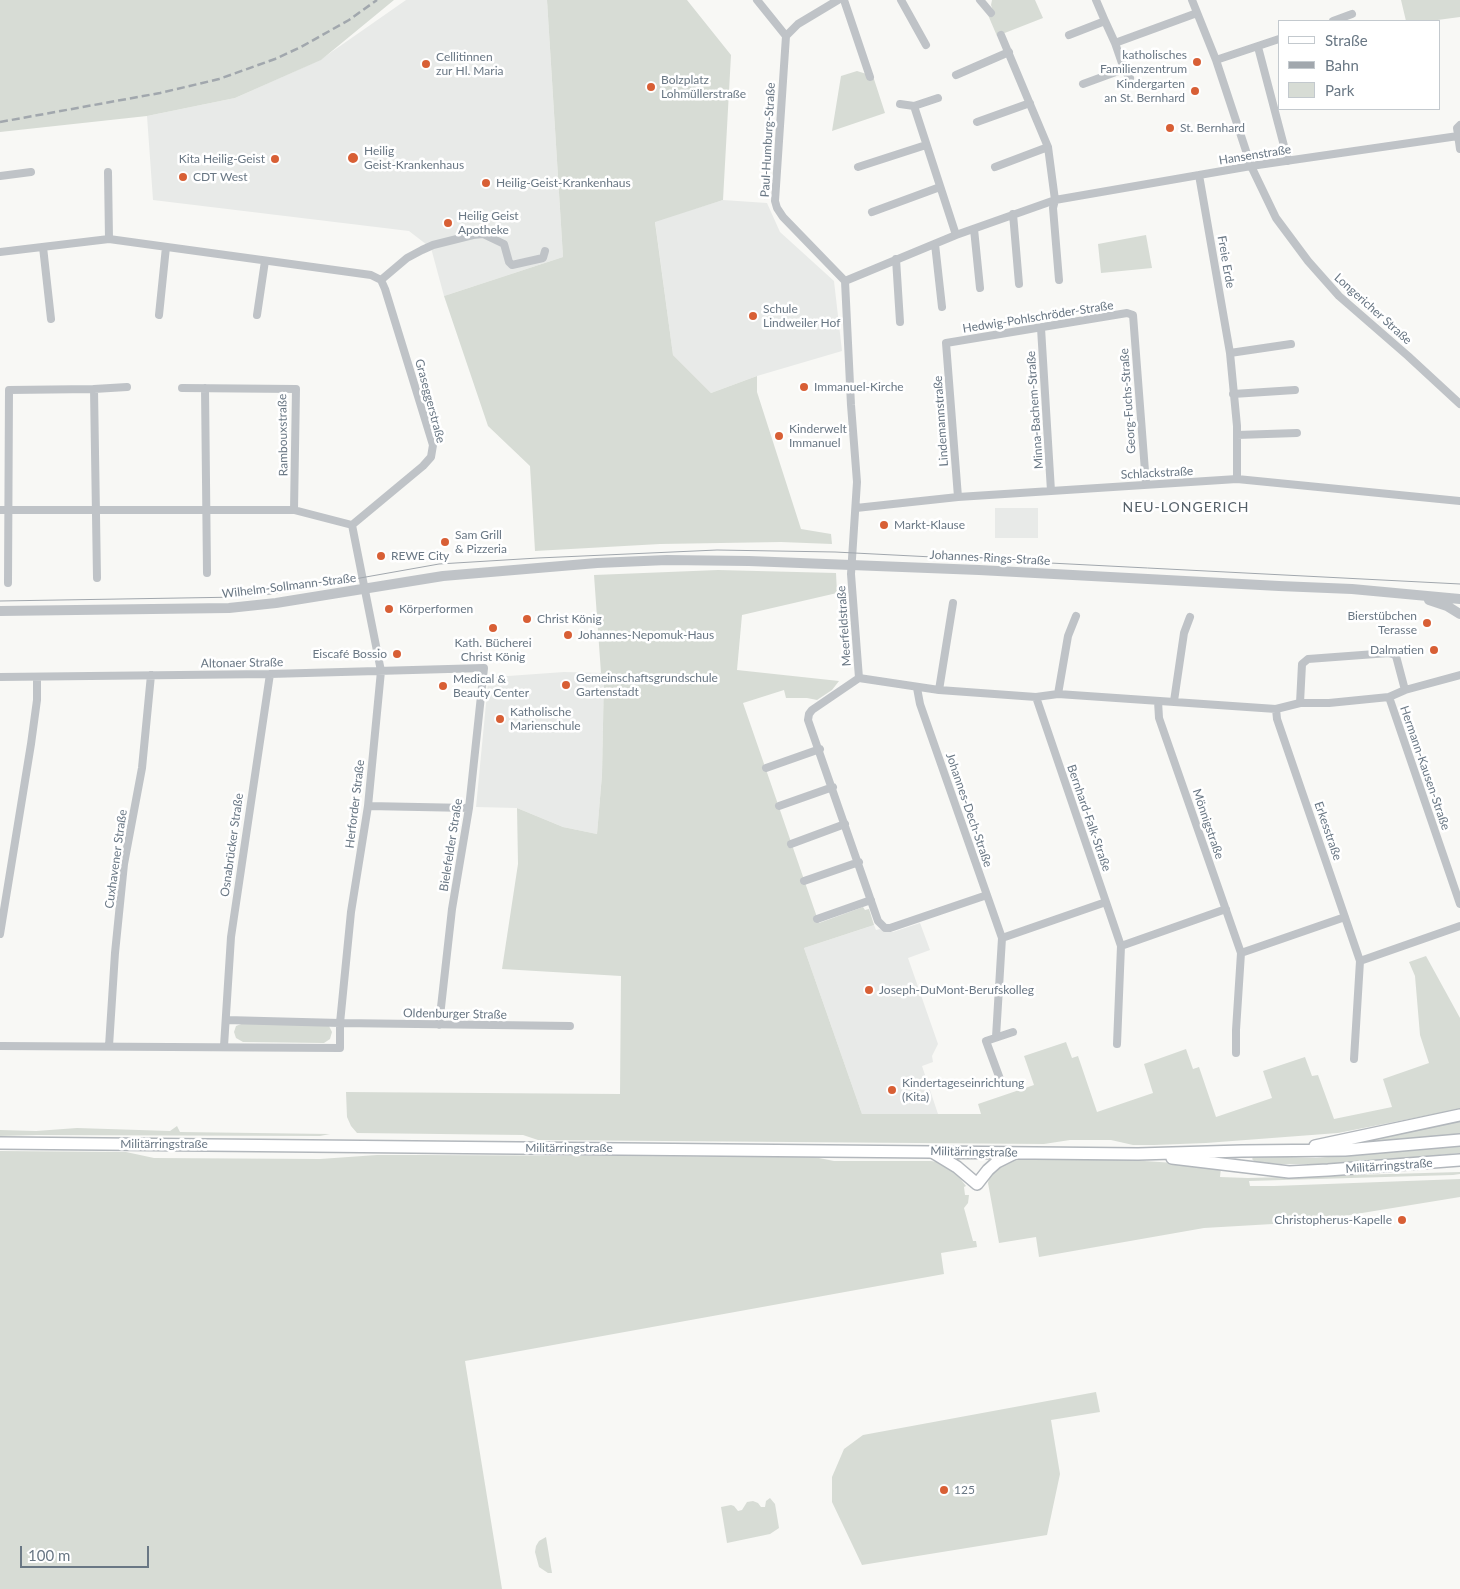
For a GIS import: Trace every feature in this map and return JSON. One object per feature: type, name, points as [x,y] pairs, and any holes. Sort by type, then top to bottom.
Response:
[{"type":"main road","points":[[1296,1151],[1342,1139],[1460,1115]]},
{"type":"main road","name":"Militärringstraße","points":[[0,1143],[1138,1154],[1367,1149],[1460,1140]]},
{"type":"main road","points":[[1242,1151],[1242,1167]]},
{"type":"main road","points":[[932,1152],[967,1174],[977,1184],[997,1162],[1016,1153]]},
{"type":"main road","name":"Militärringstraße","points":[[1138,1154],[1289,1172],[1460,1160]]},
{"type":"street","points":[[757,0],[786,36],[798,24],[838,0]]},
{"type":"street","points":[[844,0],[870,77]]},
{"type":"street","points":[[901,0],[926,45]]},
{"type":"street","points":[[980,0],[991,14]]},
{"type":"street","points":[[1096,0],[1124,69],[1130,78]]},
{"type":"street","name":"Longericher Straße","points":[[1192,0],[1216,60],[1251,166],[1276,218],[1314,268],[1339,296],[1460,404]]},
{"type":"street","points":[[1115,43],[1197,13]]},
{"type":"street","points":[[1338,20],[1352,14]]},
{"type":"street","points":[[1069,35],[1105,21]]},
{"type":"street","points":[[1001,35],[1048,147],[1056,200],[1053,208],[1059,280]]},
{"type":"street","name":"Paul-Humburg-Straße","points":[[786,36],[775,201],[783,217],[845,281]]},
{"type":"street","points":[[1216,60],[1278,39]]},
{"type":"street","points":[[1258,46],[1288,161]]},
{"type":"street","points":[[956,75],[1009,52]]},
{"type":"street","points":[[1083,84],[1124,69]]},
{"type":"street","points":[[900,104],[914,106],[938,98]]},
{"type":"street","points":[[977,122],[1030,104]]},
{"type":"street","points":[[914,106],[956,235]]},
{"type":"street","points":[[1460,124],[1457,128],[1460,149]]},
{"type":"street","name":"Hansenstraße","points":[[845,281],[956,235],[1056,200],[1251,166],[1458,136]]},
{"type":"street","points":[[858,167],[926,145]]},
{"type":"street","points":[[995,167],[1048,147]]},
{"type":"street","points":[[0,176],[31,172]]},
{"type":"street","points":[[108,172],[109,239]]},
{"type":"street","name":"Freie Erde","points":[[1199,175],[1230,353],[1237,435],[1237,480]]},
{"type":"street","points":[[872,212],[940,187]]},
{"type":"street","points":[[1013,214],[1019,284]]},
{"type":"street","points":[[974,229],[980,288]]},
{"type":"street","points":[[0,252],[109,239],[371,275],[381,280],[407,258],[422,250],[433,245],[473,235],[483,234],[504,244],[509,262],[512,265],[543,258],[545,250]]},
{"type":"street","points":[[935,244],[942,307]]},
{"type":"street","points":[[43,247],[52,319]]},
{"type":"street","points":[[159,316],[166,247]]},
{"type":"street","points":[[896,259],[900,322]]},
{"type":"street","points":[[257,315],[265,261]]},
{"type":"street","name":"Graseggerstraße","points":[[352,525],[424,466],[430,457],[433,445],[381,280]]},
{"type":"street","points":[[845,281],[851,405],[856,456],[856,508],[851,564]]},
{"type":"street","name":"Hedwig-Pohlschröder-Straße","points":[[946,343],[1127,313],[1133,316]]},
{"type":"street","name":"Georg-Fuchs-Straße","points":[[1133,316],[1146,484]]},
{"type":"street","name":"Minna-Bachem-Straße","points":[[1041,328],[1051,491]]},
{"type":"street","name":"Lindemannstraße","points":[[946,343],[958,497]]},
{"type":"street","points":[[1230,353],[1291,344]]},
{"type":"street","points":[[8,583],[4,510],[9,390],[127,387]]},
{"type":"street","points":[[94,388],[97,578]]},
{"type":"street","name":"Rambouxstraße","points":[[182,388],[296,389],[294,510]]},
{"type":"street","points":[[205,388],[206,573]]},
{"type":"street","points":[[1233,394],[1295,390]]},
{"type":"street","points":[[1237,435],[1297,433]]},
{"type":"street","name":"Schlackstraße","points":[[856,508],[958,497],[1146,484],[1237,480],[1460,501]]},
{"type":"street","points":[[4,510],[294,510],[352,525],[365,588]]},
{"type":"street","name":"Johannes-Rings-Straße","points":[[519,570],[597,563],[667,560],[851,564],[1352,588],[1460,599]]},
{"type":"street","name":"Meerfeldstraße","points":[[851,564],[859,678],[817,707],[809,714],[808,720],[820,749],[878,921],[885,928],[890,928],[986,895]]},
{"type":"street","name":"Wilhelm-Sollmann-Straße","points":[[0,610],[229,608],[276,603],[443,576],[519,570]]},
{"type":"street","name":"Herforder Straße","points":[[340,1023],[351,912],[368,806],[381,671],[365,588]]},
{"type":"street","points":[[1412,595],[1447,606],[1460,614]]},
{"type":"street","points":[[939,690],[953,603]]},
{"type":"street","points":[[1058,694],[1068,636],[1076,616]]},
{"type":"street","points":[[1174,701],[1184,633],[1190,617]]},
{"type":"street","points":[[1300,703],[1302,664],[1308,659],[1389,652],[1396,656],[1406,690]]},
{"type":"street","name":"Altonaer Straße","points":[[0,677],[270,674],[484,668]]},
{"type":"street","name":"Bielefelder Straße","points":[[439,1025],[452,909],[469,808],[484,668]]},
{"type":"street","name":"Osnabrücker Straße","points":[[226,1020],[231,937],[270,674]]},
{"type":"street","name":"Cuxhavener Straße","points":[[109,1046],[115,953],[124,864],[142,768],[152,675]]},
{"type":"street","points":[[859,678],[939,690],[1036,697],[1058,694],[1276,709],[1300,703],[1389,696],[1460,675]]},
{"type":"street","points":[[0,934],[31,744],[37,678]]},
{"type":"street","name":"Johannes-Dech-Straße","points":[[917,688],[920,704],[1002,938],[996,1037],[986,1041],[1000,1079]]},
{"type":"street","name":"Hermann-Kausen-Straße","points":[[1389,696],[1460,904]]},
{"type":"street","name":"Bernhard-Falk-Straße","points":[[1036,697],[1122,946],[1117,1044]]},
{"type":"street","name":"Mönnigstraße","points":[[1158,701],[1159,718],[1241,953],[1236,1053]]},
{"type":"street","name":"Erkesstraße","points":[[1276,709],[1280,728],[1360,961],[1354,1059]]},
{"type":"street","points":[[766,768],[820,749]]},
{"type":"street","points":[[779,806],[833,787]]},
{"type":"street","points":[[368,806],[469,808]]},
{"type":"street","points":[[791,844],[845,824]]},
{"type":"street","points":[[804,881],[859,862]]},
{"type":"street","points":[[817,919],[871,900]]},
{"type":"street","points":[[1002,938],[1106,902]]},
{"type":"street","points":[[1122,946],[1226,909]]},
{"type":"street","points":[[1241,953],[1345,917]]},
{"type":"street","points":[[1360,961],[1460,926]]},
{"type":"street","points":[[224,1046],[226,1020]]},
{"type":"street","name":"Oldenburger Straße","points":[[226,1020],[570,1026]]},
{"type":"street","points":[[0,1046],[340,1048],[340,1023]]},
{"type":"street","points":[[996,1037],[1012,1032]]},
{"type":"shaded area","name":"Heilig Geist-Krankenhaus","points":[[406,0],[547,0],[563,257],[444,296],[431,248],[409,231],[153,200],[147,116],[235,98],[320,60]]},
{"type":"shaded area","name":"Schule Lindweiler Hof","points":[[723,200],[767,203],[780,232],[834,281],[842,351],[757,376],[711,393],[673,355],[655,221]]},
{"type":"shaded area","points":[[995,508],[1038,508],[1038,538],[995,538]]},
{"type":"shaded area","points":[[564,672],[604,673],[602,775],[597,834],[563,827],[517,808],[476,807],[488,683],[494,677]]},
{"type":"shaded area","name":"Joseph-DuMont-Berufskolleg","points":[[920,923],[930,950],[908,958],[938,1044],[932,1056],[933,1062],[922,1066],[938,1114],[862,1114],[804,948],[874,925],[876,930],[893,932]]},
{"type":"green space","points":[[0,0],[394,0],[321,60],[235,98],[147,116],[0,132]]},
{"type":"green space","points":[[547,0],[687,0],[731,55],[723,200],[655,222],[673,355],[711,393],[757,376],[757,392],[801,529],[831,534],[832,544],[781,542],[660,544],[535,551],[530,466],[488,426],[444,296],[563,257]]},
{"type":"green space","points":[[992,0],[1035,0],[1043,18],[997,36],[988,15],[993,11]]},
{"type":"green space","points":[[1401,0],[1460,0],[1460,17],[1438,20],[1406,20]]},
{"type":"green space","points":[[857,71],[873,76],[885,113],[832,131],[841,76]]},
{"type":"green space","points":[[1146,235],[1152,268],[1101,273],[1098,244]]},
{"type":"green space","points":[[718,570],[836,573],[837,593],[742,615],[737,670],[839,681],[832,690],[817,700],[786,698],[784,690],[743,703],[819,923],[863,907],[865,910],[869,909],[874,925],[804,948],[862,1114],[981,1114],[978,1104],[1034,1085],[1024,1056],[1066,1042],[1072,1058],[1078,1056],[1097,1112],[1153,1093],[1144,1064],[1186,1049],[1193,1069],[1199,1067],[1216,1117],[1272,1098],[1263,1071],[1305,1057],[1312,1076],[1318,1075],[1334,1119],[1392,1107],[1383,1079],[1429,1063],[1420,1035],[1415,976],[1409,962],[1426,956],[1460,1018],[1460,1109],[1338,1133],[1154,1145],[1133,1145],[1111,1140],[1070,1140],[1044,1144],[538,1140],[523,1135],[357,1133],[347,1117],[346,1092],[620,1094],[621,976],[502,969],[518,864],[517,808],[563,827],[597,834],[602,775],[604,674],[601,673],[594,575]]},
{"type":"green space","points":[[244,1023],[328,1024],[332,1032],[330,1039],[324,1043],[243,1042],[236,1038],[234,1032],[236,1026]]},
{"type":"green space","points":[[1460,1121],[1460,1134],[1344,1145],[1344,1144]]},
{"type":"green space","points":[[177,1126],[180,1132],[330,1134],[320,1136],[0,1136],[0,1130],[36,1131],[77,1128],[170,1131]]},
{"type":"green space","points":[[1460,1145],[1460,1153],[1346,1164],[1280,1164],[1255,1162],[1252,1159],[1254,1156],[1316,1158]]},
{"type":"green space","points":[[0,1151],[126,1152],[154,1158],[320,1159],[377,1155],[423,1155],[814,1157],[834,1161],[931,1161],[952,1168],[966,1186],[964,1187],[965,1195],[969,1195],[968,1203],[964,1208],[973,1241],[976,1241],[977,1247],[941,1253],[944,1274],[465,1361],[502,1589],[0,1589]]},
{"type":"green space","points":[[1014,1159],[1130,1160],[1189,1164],[1221,1168],[1220,1177],[1248,1178],[1460,1172],[1460,1174],[1453,1175],[1249,1181],[1250,1186],[1274,1186],[1460,1179],[1460,1197],[1307,1222],[1204,1228],[1039,1257],[1036,1237],[999,1243],[988,1183],[991,1169]]},
{"type":"green space","name":"125","points":[[1096,1392],[1100,1412],[1051,1420],[1060,1474],[1047,1535],[862,1565],[832,1502],[832,1477],[844,1449],[863,1435]]},
{"type":"green space","points":[[770,1498],[775,1504],[779,1528],[770,1534],[727,1543],[721,1507],[731,1505],[738,1511],[742,1510],[747,1502],[753,1501],[761,1507],[765,1507],[766,1501]]},
{"type":"green space","points":[[546,1537],[552,1573],[548,1573],[539,1567],[535,1552],[539,1541]]},
{"type":"tram line","points":[[0,601],[241,597],[270,594],[439,564],[717,550],[835,552],[1460,584]]},
{"type":"railway","points":[[0,122],[160,93],[219,79],[275,59],[301,47],[349,20],[377,0]]},
{"type":"place","name":"katholisches Familienzentrum","points":[[1197,62]]},
{"type":"place","name":"Cellitinnen zur Hl. Maria","points":[[426,64]]},
{"type":"place","name":"Bolzplatz Lohmüllerstraße","points":[[651,87]]},
{"type":"place","name":"Kindergarten an St. Bernhard","points":[[1195,91]]},
{"type":"place","name":"St. Bernhard","points":[[1170,128]]},
{"type":"place","name":"Heilig Geist-Krankenhaus","points":[[353,158]]},
{"type":"place","name":"Kita Heilig-Geist","points":[[275,159]]},
{"type":"place","name":"CDT West","points":[[183,177]]},
{"type":"place","name":"Heilig-Geist-Krankenhaus","points":[[486,183]]},
{"type":"place","name":"Heilig Geist Apotheke","points":[[448,223]]},
{"type":"place","name":"Schule Lindweiler Hof","points":[[753,316]]},
{"type":"place","name":"Immanuel-Kirche","points":[[804,387]]},
{"type":"place","name":"Kinderwelt Immanuel","points":[[779,436]]},
{"type":"place","name":"Markt-Klause","points":[[884,525]]},
{"type":"place","name":"Sam Grill & Pizzeria","points":[[445,542]]},
{"type":"place","name":"REWE City","points":[[381,556]]},
{"type":"place","name":"Körperformen","points":[[389,609]]},
{"type":"place","name":"Christ König","points":[[527,619]]},
{"type":"place","name":"Bierstübchen Terasse","points":[[1427,623]]},
{"type":"place","name":"Kath. Bücherei Christ König","points":[[493,628]]},
{"type":"place","name":"Johannes-Nepomuk-Haus","points":[[568,635]]},
{"type":"place","name":"Dalmatien","points":[[1434,650]]},
{"type":"place","name":"Eiscafé Bossio","points":[[397,654]]},
{"type":"place","name":"Gemeinschaftsgrundschule Gartenstadt","points":[[566,685]]},
{"type":"place","name":"Medical & Beauty Center","points":[[443,686]]},
{"type":"place","name":"Katholische Marienschule","points":[[500,719]]},
{"type":"place","name":"Joseph-DuMont-Berufskolleg","points":[[869,990]]},
{"type":"place","name":"Kindertageseinrichtung (Kita)","points":[[892,1090]]},
{"type":"place","name":"Christopherus-Kapelle","points":[[1402,1220]]},
{"type":"place","name":"125","points":[[944,1490]]},
{"type":"district","name":"NEU-LONGERICH","points":[[1186,507]]}]
